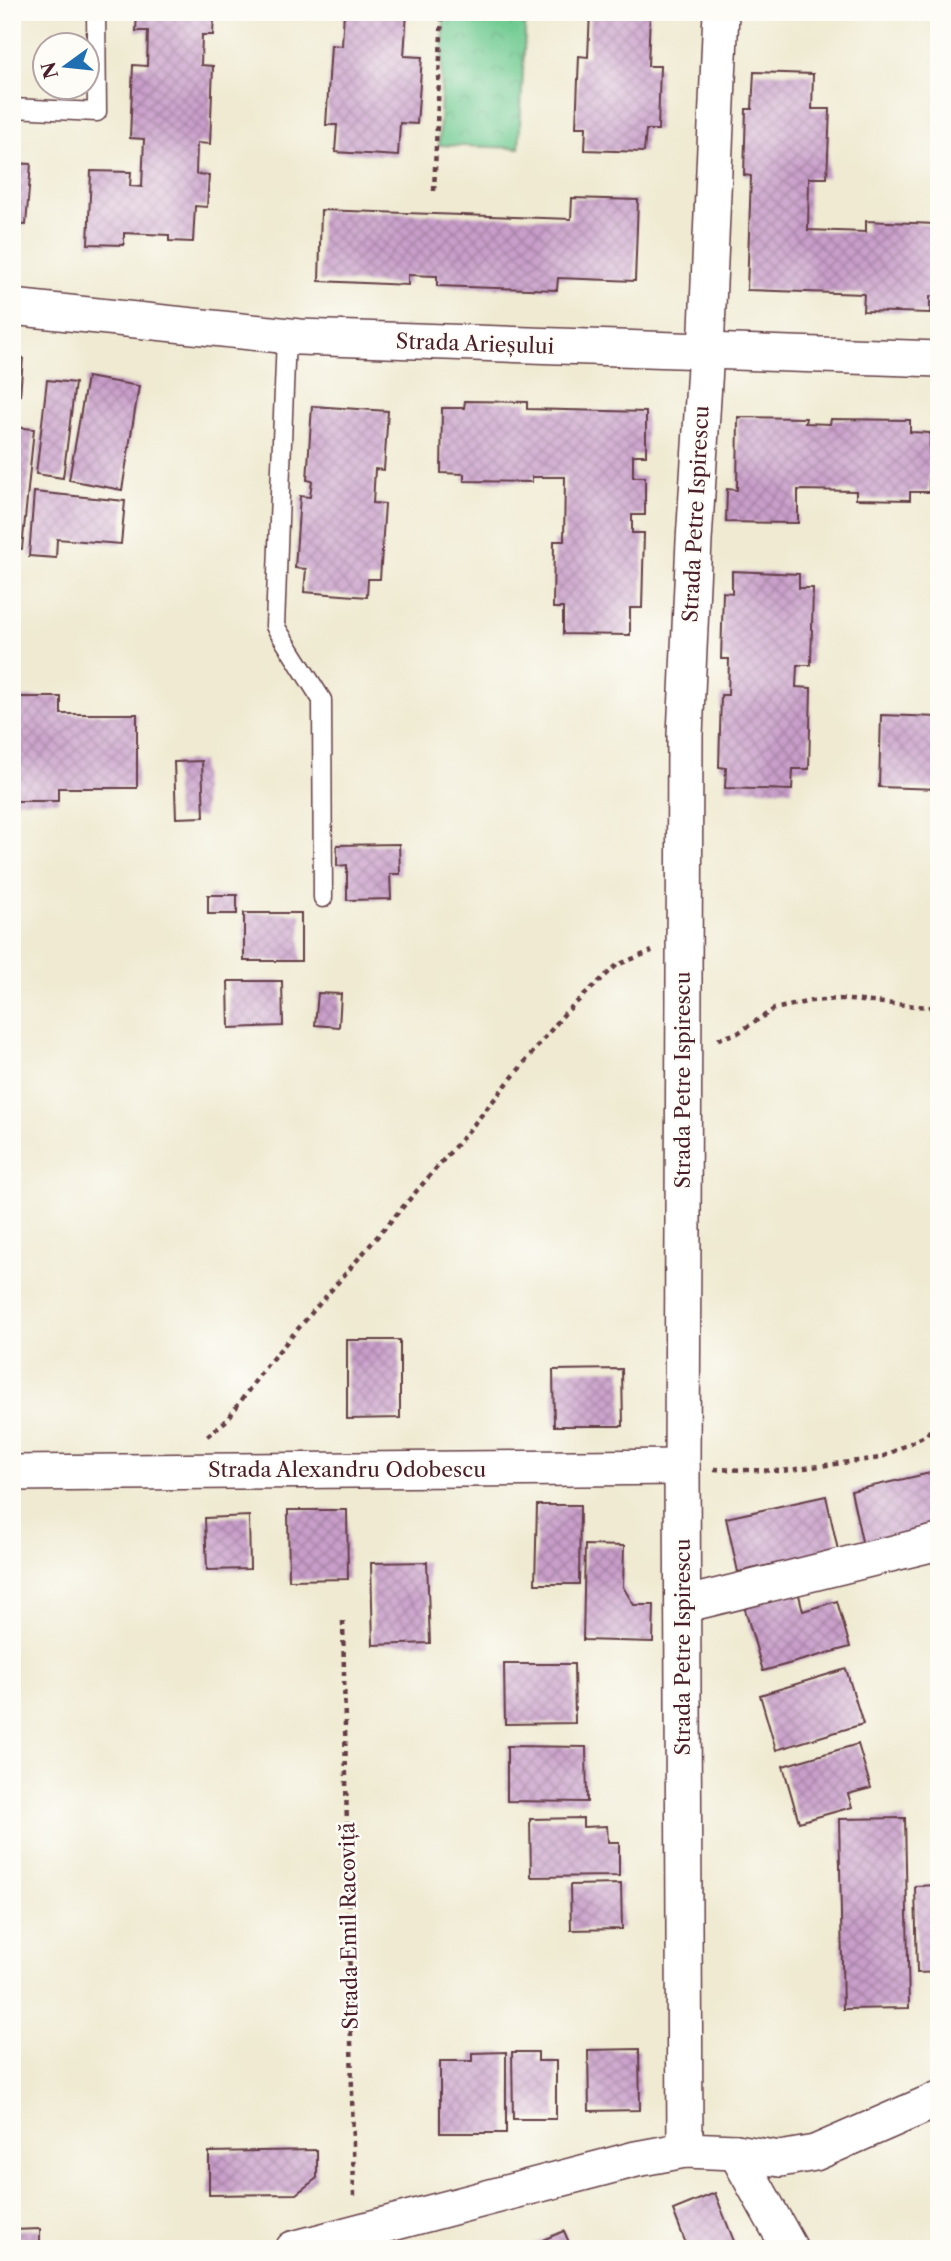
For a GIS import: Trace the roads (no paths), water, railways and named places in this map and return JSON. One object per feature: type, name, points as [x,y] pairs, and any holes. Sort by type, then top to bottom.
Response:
[{"type":"street","name":"Strada Petre Ispirescu","points":[[685,2150],[682,1467],[685,735],[721,12]]},
{"type":"street","name":"Strada Arieșului","points":[[12,306],[286,336],[939,359]]},
{"type":"street","name":"Strada Alexandru Odobescu","points":[[12,1473],[682,1467]]},
{"type":"street","points":[[683,1605],[939,1542]]},
{"type":"street","points":[[293,2249],[377,2235],[636,2159],[685,2150],[736,2152],[780,2159],[815,2153],[939,2099]]},
{"type":"street","points":[[736,2152],[790,2249]]},
{"type":"lane","points":[[12,108],[97,112],[96,12]]},
{"type":"lane","points":[[286,336],[275,626],[322,700],[323,898]]}]
